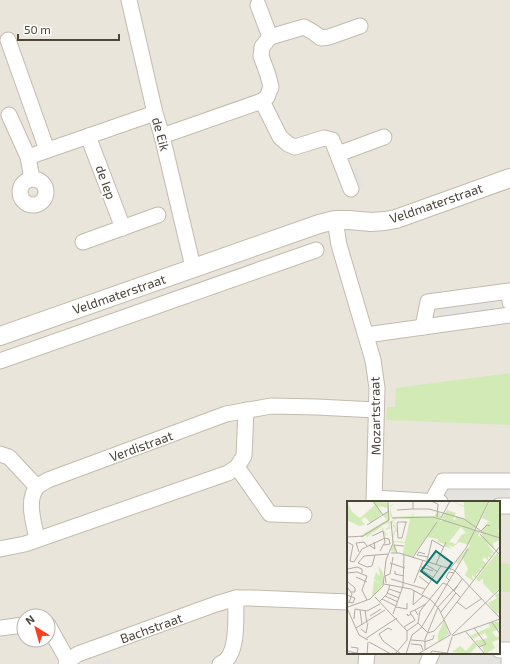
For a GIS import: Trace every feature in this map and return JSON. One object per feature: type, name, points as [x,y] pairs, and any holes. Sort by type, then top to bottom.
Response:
[{"type":"street","name":"de Eik","points":[[129,0],[193,267]]},
{"type":"street","points":[[258,5],[270,37]]},
{"type":"street","points":[[162,136],[262,101],[267,96],[271,86],[261,56],[262,47],[270,37],[304,27],[321,38],[329,37],[360,26]]},
{"type":"street","points":[[8,40],[46,150]]},
{"type":"street","points":[[262,101],[280,137],[288,144],[295,147],[324,138],[332,140],[350,189]]},
{"type":"street","points":[[31,107],[4,117],[28,157],[32,179]]},
{"type":"street","points":[[28,157],[155,113]]},
{"type":"street","name":"de Iep","points":[[88,136],[123,228]]},
{"type":"street","points":[[338,154],[384,137]]},
{"type":"street","name":"Veldmaterstraat","points":[[0,336],[319,224],[335,220],[371,222],[396,219],[510,178]]},
{"type":"street","points":[[83,242],[158,215]]},
{"type":"street","name":"Mozartstraat","points":[[335,220],[340,245],[366,335],[374,367],[377,388],[374,500],[403,501]]},
{"type":"street","name":"Veldmaterstraat","points":[[0,361],[316,250]]},
{"type":"street","points":[[224,257],[232,280]]},
{"type":"street","points":[[423,327],[428,302],[509,291],[510,302]]},
{"type":"street","name":"Veldmaterstraat","points":[[60,314],[68,337]]},
{"type":"street","points":[[366,335],[510,315]]},
{"type":"street","name":"Verdistraat","points":[[37,487],[48,480],[226,414],[271,406],[376,410]]},
{"type":"street","points":[[0,549],[37,540],[228,473],[237,467],[244,456],[246,410]]},
{"type":"street","points":[[0,454],[10,457],[37,487],[32,496],[31,507],[37,540]]},
{"type":"street","points":[[237,467],[270,514],[304,515]]},
{"type":"street","points":[[433,501],[443,481],[510,481]]},
{"type":"street","points":[[224,663],[232,653],[235,637],[236,598]]},
{"type":"street","name":"Bachstraat","points":[[56,641],[67,662],[78,654],[236,598],[347,602]]},
{"type":"street","points":[[0,628],[16,626]]},
{"type":"street","points":[[500,650],[509,650],[509,664]]},
{"type":"street","points":[[366,664],[367,654]]},
{"type":"street","points":[[427,664],[432,654]]},
{"type":"shaded area","points":[[0,0],[510,0],[510,664],[0,664]]},
{"type":"shaded area","points":[[357,167],[364,185],[355,188],[348,170]]},
{"type":"shaded area","points":[[494,297],[495,311],[437,320],[440,305]]},
{"type":"shaded area","points":[[452,486],[510,488],[510,491],[501,502],[439,500]]},
{"type":"shaded area","points":[[439,654],[469,654],[499,655],[501,664],[436,664]]},
{"type":"shaded area","points":[[110,657],[112,664],[92,664]]},
{"type":"green space","points":[[510,373],[510,425],[386,420],[387,407],[395,407],[396,388]]},
{"type":"green space","points":[[500,563],[510,564],[510,592],[500,592]]}]
